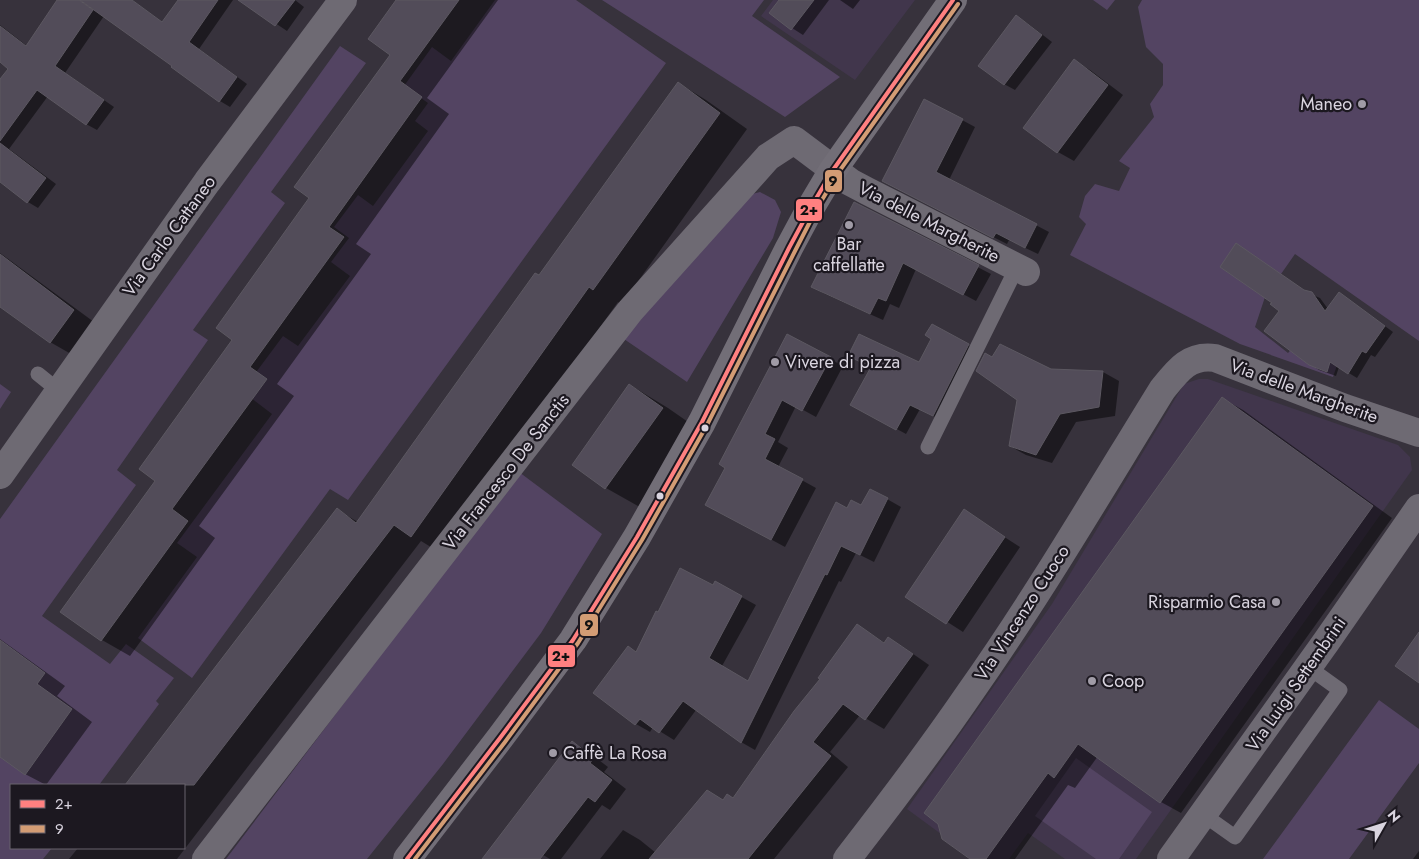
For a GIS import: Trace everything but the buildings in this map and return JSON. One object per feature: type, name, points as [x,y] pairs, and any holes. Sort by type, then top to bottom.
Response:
[{"type":"main road","points":[[406,859],[538,689],[573,640],[637,537],[702,422],[789,248],[834,170],[953,0]]},
{"type":"street","name":"Via Carlo Cattaneo","points":[[0,475],[207,182],[343,0]]},
{"type":"street","name":"Via Francesco De Sanctis","points":[[206,859],[630,311],[768,157],[794,140],[834,170]]},
{"type":"street","name":"Via delle Margherite","points":[[834,170],[867,191],[1021,269]]},
{"type":"street","name":"Via delle Margherite","points":[[1189,362],[1206,356],[1215,358],[1344,408],[1419,434]]},
{"type":"street","name":"Via Vincenzo Cuoco","points":[[847,859],[896,797],[970,694],[1037,592],[1162,390],[1180,368],[1189,362]]},
{"type":"street","name":"Via Luigi Settembrini","points":[[1176,857],[1419,508]]},
{"type":"lane","points":[[928,447],[1021,269]]},
{"type":"lane","points":[[38,374],[59,391]]},
{"type":"lane","points":[[1204,815],[1235,837],[1340,690],[1308,667]]},
{"type":"shaded area","points":[[495,0],[576,0],[666,63],[348,500],[330,489],[192,678],[138,638],[197,557],[177,543],[272,414],[242,391],[283,336],[298,346],[350,276],[331,262],[349,238],[334,227],[358,195],[373,206],[428,131],[415,121],[428,103],[404,86],[432,47],[451,61]]},
{"type":"shaded area","points":[[602,0],[764,0],[752,16],[840,77],[785,117]]},
{"type":"shaded area","points":[[773,0],[915,0],[855,80],[761,16]]},
{"type":"shaded area","points":[[1093,0],[1115,0],[1107,10]]},
{"type":"shaded area","points":[[1142,0],[1419,0],[1419,341],[1295,254],[1265,297],[1255,327],[1288,353],[1296,344],[1345,342],[1333,377],[1240,344],[1070,255],[1086,224],[1079,217],[1085,196],[1095,184],[1119,191],[1130,168],[1119,161],[1154,117],[1150,104],[1163,85],[1163,64],[1146,47],[1138,7]]},
{"type":"shaded area","points":[[340,46],[366,63],[271,192],[285,203],[193,330],[208,340],[117,470],[136,485],[42,616],[110,664],[126,644],[174,678],[156,701],[159,704],[100,784],[10,784],[10,849],[51,849],[43,859],[0,859],[0,519]]},
{"type":"shaded area","points":[[760,192],[775,200],[781,212],[773,238],[687,382],[621,337],[744,196]]},
{"type":"shaded area","points":[[1199,379],[1208,379],[1398,445],[1410,457],[1412,470],[1136,859],[1065,859],[1028,833],[1009,859],[975,859],[907,809],[1052,604],[1184,384]]},
{"type":"shaded area","points":[[0,384],[11,392],[0,409]]},
{"type":"shaded area","points":[[519,472],[602,534],[541,633],[443,764],[367,859],[226,859]]},
{"type":"shaded area","points":[[1379,700],[1419,729],[1419,763],[1349,859],[1263,859]]},
{"type":"shaded area","points":[[1076,758],[1152,812],[1119,859],[1096,859],[1035,816]]},
{"type":"transit line","name":"2+","points":[[407,859],[573,640],[637,537],[702,422],[811,207],[833,170],[953,0]]},
{"type":"transit line","name":"9","points":[[415,859],[578,643],[642,540],[707,425],[816,210],[838,173],[958,4]]},
{"type":"place","name":"Maneo","points":[[1362,104]]},
{"type":"place","name":"Bar caffellatte","points":[[849,225]]},
{"type":"place","name":"Vivere di pizza","points":[[775,362]]},
{"type":"place","name":"Risparmio Casa","points":[[1276,602]]},
{"type":"place","name":"Coop","points":[[1092,681]]},
{"type":"place","name":"Caffè La Rosa","points":[[553,753]]}]
